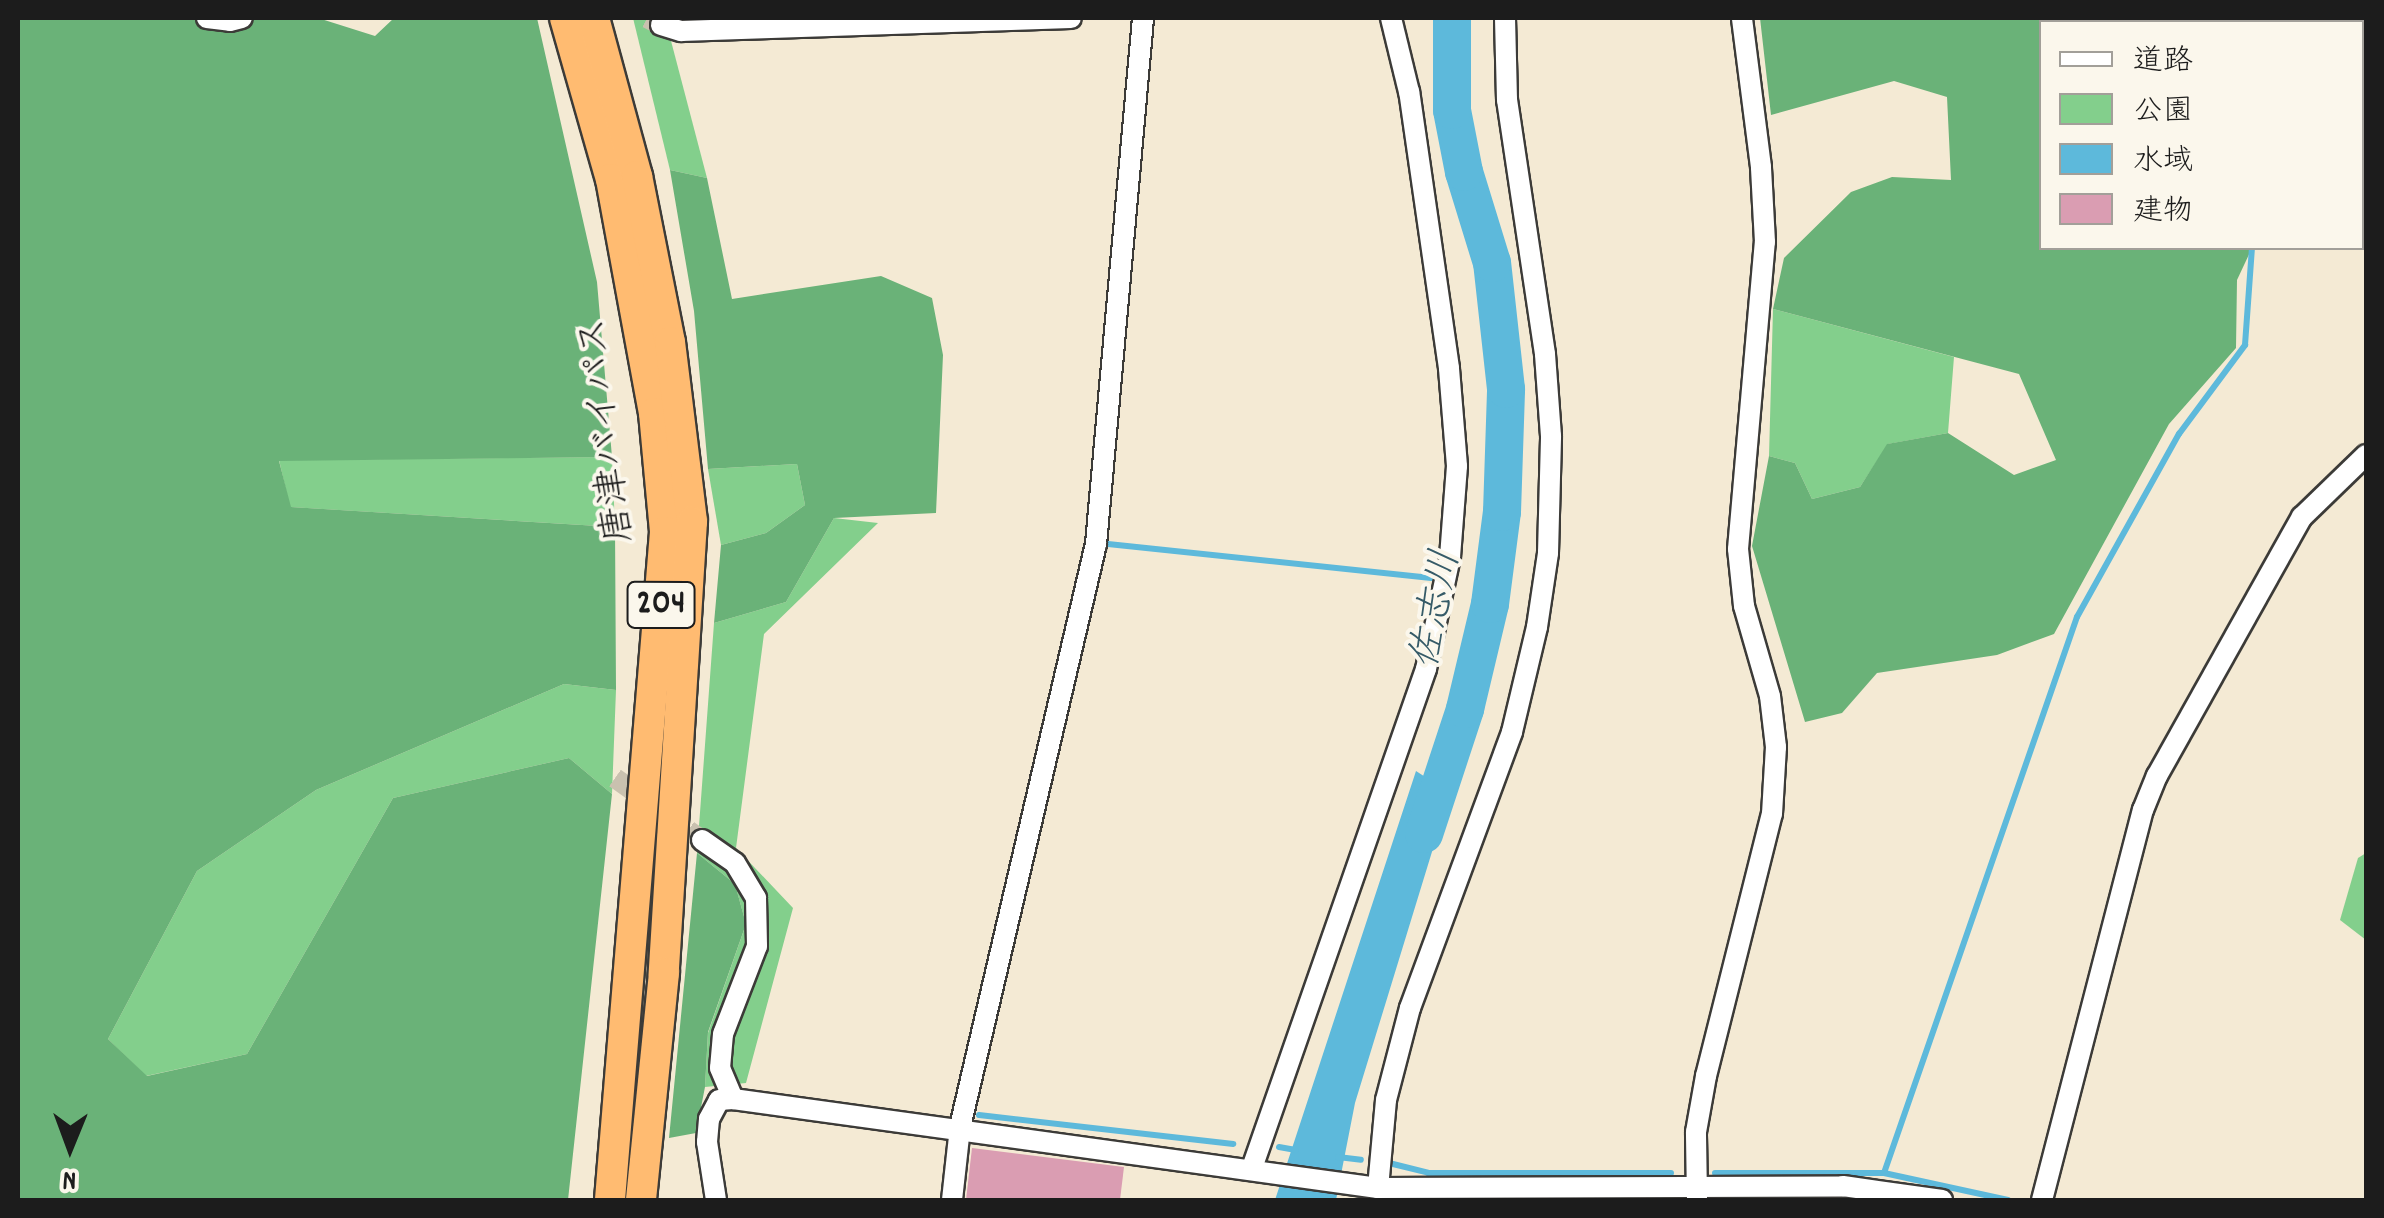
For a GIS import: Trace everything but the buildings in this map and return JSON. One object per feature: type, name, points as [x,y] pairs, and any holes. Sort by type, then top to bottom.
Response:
[{"type":"highway","name":"唐津バイパス","points":[[564,18],[612,179],[654,414],[665,532],[610,1200]]},
{"type":"highway","name":"唐津バイパス","points":[[594,18],[637,176],[666,323],[692,522],[664,973],[641,1200]]},
{"type":"street","points":[[206,18],[242,18]]},
{"type":"street","points":[[661,25],[681,30],[1070,18]]},
{"type":"street","points":[[952,1200],[960,1127],[1096,544],[1144,18]]},
{"type":"street","points":[[1252,1168],[1426,669],[1450,557],[1457,466],[1449,368],[1408,92],[1392,18]]},
{"type":"street","points":[[1378,1188],[1386,1100],[1410,1008],[1512,732],[1537,626],[1548,553],[1552,436],[1545,354],[1506,100],[1505,18]]},
{"type":"street","points":[[1697,1194],[1696,1132],[1706,1076],[1772,814],[1776,747],[1770,696],[1744,606],[1738,549],[1765,242],[1761,167],[1742,18]]},
{"type":"street","points":[[2042,1200],[2143,810],[2157,776],[2302,517],[2366,455]]},
{"type":"street","points":[[702,840],[736,864],[756,898],[757,946],[723,1034],[720,1068],[733,1099]]},
{"type":"street","points":[[716,1200],[706,1142],[709,1120],[720,1100],[733,1099],[960,1127],[1378,1188],[1697,1194],[1842,1186],[1942,1200]]},
{"type":"green space","points":[[18,18],[318,18],[375,36],[394,18],[537,18],[597,282],[612,457],[279,461],[291,507],[615,527],[616,690],[564,684],[316,790],[197,871],[108,1039],[147,1076],[247,1054],[393,798],[569,758],[612,794],[568,1200],[18,1200]]},
{"type":"green space","points":[[633,18],[665,18],[707,178],[670,170]]},
{"type":"green space","points":[[1760,18],[2108,18],[2039,20],[2039,250],[2251,250],[2237,280],[2236,348],[2169,424],[2054,634],[1997,655],[1877,673],[1842,713],[1805,722],[1752,546],[1769,456],[1795,463],[1812,499],[1860,487],[1887,444],[1948,433],[2014,475],[2056,460],[2019,374],[1773,309],[1784,258],[1851,192],[1892,177],[1951,180],[1947,97],[1894,81],[1771,115]]},
{"type":"green space","points":[[670,170],[707,178],[732,299],[881,276],[932,298],[943,355],[936,513],[834,518],[786,602],[714,623],[721,545],[766,533],[805,505],[797,464],[708,469],[694,311]]},
{"type":"green space","points":[[1773,309],[1954,357],[1948,433],[1888,444],[1860,487],[1812,499],[1795,463],[1769,456]]},
{"type":"green space","points":[[612,457],[615,527],[290,507],[279,460]]},
{"type":"green space","points":[[797,464],[805,505],[766,533],[721,545],[708,469]]},
{"type":"green space","points":[[834,518],[878,523],[764,634],[736,848],[793,908],[746,1083],[705,1087],[708,1033],[746,924],[735,884],[697,853],[714,623],[786,602]]},
{"type":"green space","points":[[564,684],[616,690],[612,794],[569,758],[393,798],[247,1054],[146,1076],[108,1039],[197,871],[316,790]]},
{"type":"green space","points":[[697,853],[735,884],[746,924],[708,1032],[705,1087],[696,1133],[669,1138]]},
{"type":"green space","points":[[2366,853],[2366,940],[2340,920],[2358,858]]},
{"type":"water","points":[[1416,771],[1450,793],[1355,1103],[1336,1200],[1275,1200]]},
{"type":"waterway","name":"佐志川","points":[[1424,834],[1465,709],[1490,604],[1502,512],[1506,389],[1492,263],[1464,172],[1452,110],[1452,18]]},
{"type":"waterway","points":[[1884,1173],[2077,617],[2179,434],[2245,345],[2252,250]]},
{"type":"waterway","points":[[1108,544],[1431,578]]},
{"type":"waterway","points":[[979,1115],[1233,1144]]},
{"type":"waterway","points":[[1279,1147],[1296,1150]]},
{"type":"waterway","points":[[1338,1157],[1361,1160]]},
{"type":"waterway","points":[[1393,1164],[1428,1173],[1671,1173]]},
{"type":"waterway","points":[[1715,1173],[1884,1173],[2008,1200]]},
{"type":"tunnel","points":[[647,18],[661,25]]},
{"type":"tunnel","points":[[615,778],[702,840]]}]
